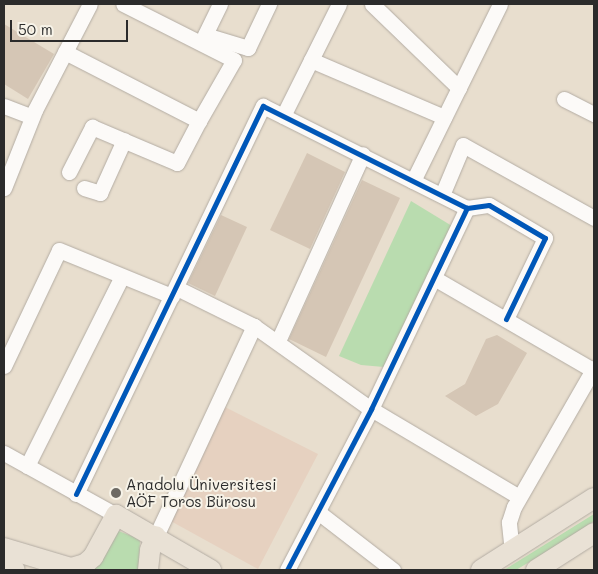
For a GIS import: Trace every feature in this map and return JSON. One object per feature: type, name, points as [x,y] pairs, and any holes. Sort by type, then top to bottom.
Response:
[{"type":"main road","points":[[481,570],[594,498]]},
{"type":"main road","points":[[4,548],[71,568],[85,564],[93,557],[116,515],[156,536],[211,570]]},
{"type":"main road","points":[[536,570],[594,534]]},
{"type":"main road","points":[[148,570],[150,550],[156,536]]},
{"type":"main road","points":[[4,567],[15,570]]},
{"type":"street","points":[[4,188],[10,155],[32,117],[90,4]]},
{"type":"street","points":[[69,172],[92,127],[177,164],[234,60],[123,4]]},
{"type":"street","points":[[220,4],[205,35],[248,48],[268,4]]},
{"type":"street","points":[[283,116],[339,4]]},
{"type":"street","points":[[372,4],[459,88]]},
{"type":"street","points":[[413,180],[500,4]]},
{"type":"street","points":[[65,52],[199,122]]},
{"type":"street","points":[[311,60],[444,117]]},
{"type":"street","points":[[564,99],[594,114]]},
{"type":"street","points":[[4,106],[32,117]]},
{"type":"street","points":[[76,494],[263,106],[363,154],[467,208],[489,205],[545,238],[506,319]]},
{"type":"street","points":[[84,188],[100,193],[124,140]]},
{"type":"street","points":[[442,195],[463,145],[594,218]]},
{"type":"street","points":[[278,341],[363,154]]},
{"type":"street","points":[[287,570],[371,409],[467,208]]},
{"type":"street","points":[[4,366],[59,250],[122,276],[174,292],[254,326],[278,341],[371,409],[519,497]]},
{"type":"street","points":[[27,466],[122,276]]},
{"type":"street","points":[[434,278],[594,369],[519,497],[509,522],[512,552]]},
{"type":"street","points":[[156,536],[254,326]]},
{"type":"street","points":[[4,453],[116,515]]},
{"type":"street","points":[[318,512],[393,570]]},
{"type":"shaded area","points":[[223,406],[318,454],[258,569],[167,519]]},
{"type":"green space","points":[[411,201],[452,226],[384,367],[361,365],[339,356]]},
{"type":"green space","points":[[594,514],[594,521],[574,535],[516,570],[504,570]]},
{"type":"green space","points":[[113,529],[140,539],[139,570],[94,570]]},
{"type":"building","points":[[4,24],[54,54],[28,99],[4,84]]},
{"type":"building","points":[[307,153],[345,172],[310,249],[270,230]]},
{"type":"building","points":[[362,180],[400,198],[326,357],[289,339]]},
{"type":"building","points":[[221,215],[247,227],[215,296],[188,283]]},
{"type":"building","points":[[497,335],[527,353],[498,404],[476,416],[445,396],[465,384],[486,339]]},
{"type":"cycle path","points":[[76,494],[263,106],[467,208],[489,205],[545,238],[506,319]]},
{"type":"cycle path","points":[[287,570],[371,409],[467,208]]},
{"type":"place","name":"Anadolu Üniversitesi AÖF Toros Bürosu","points":[[116,493]]}]
